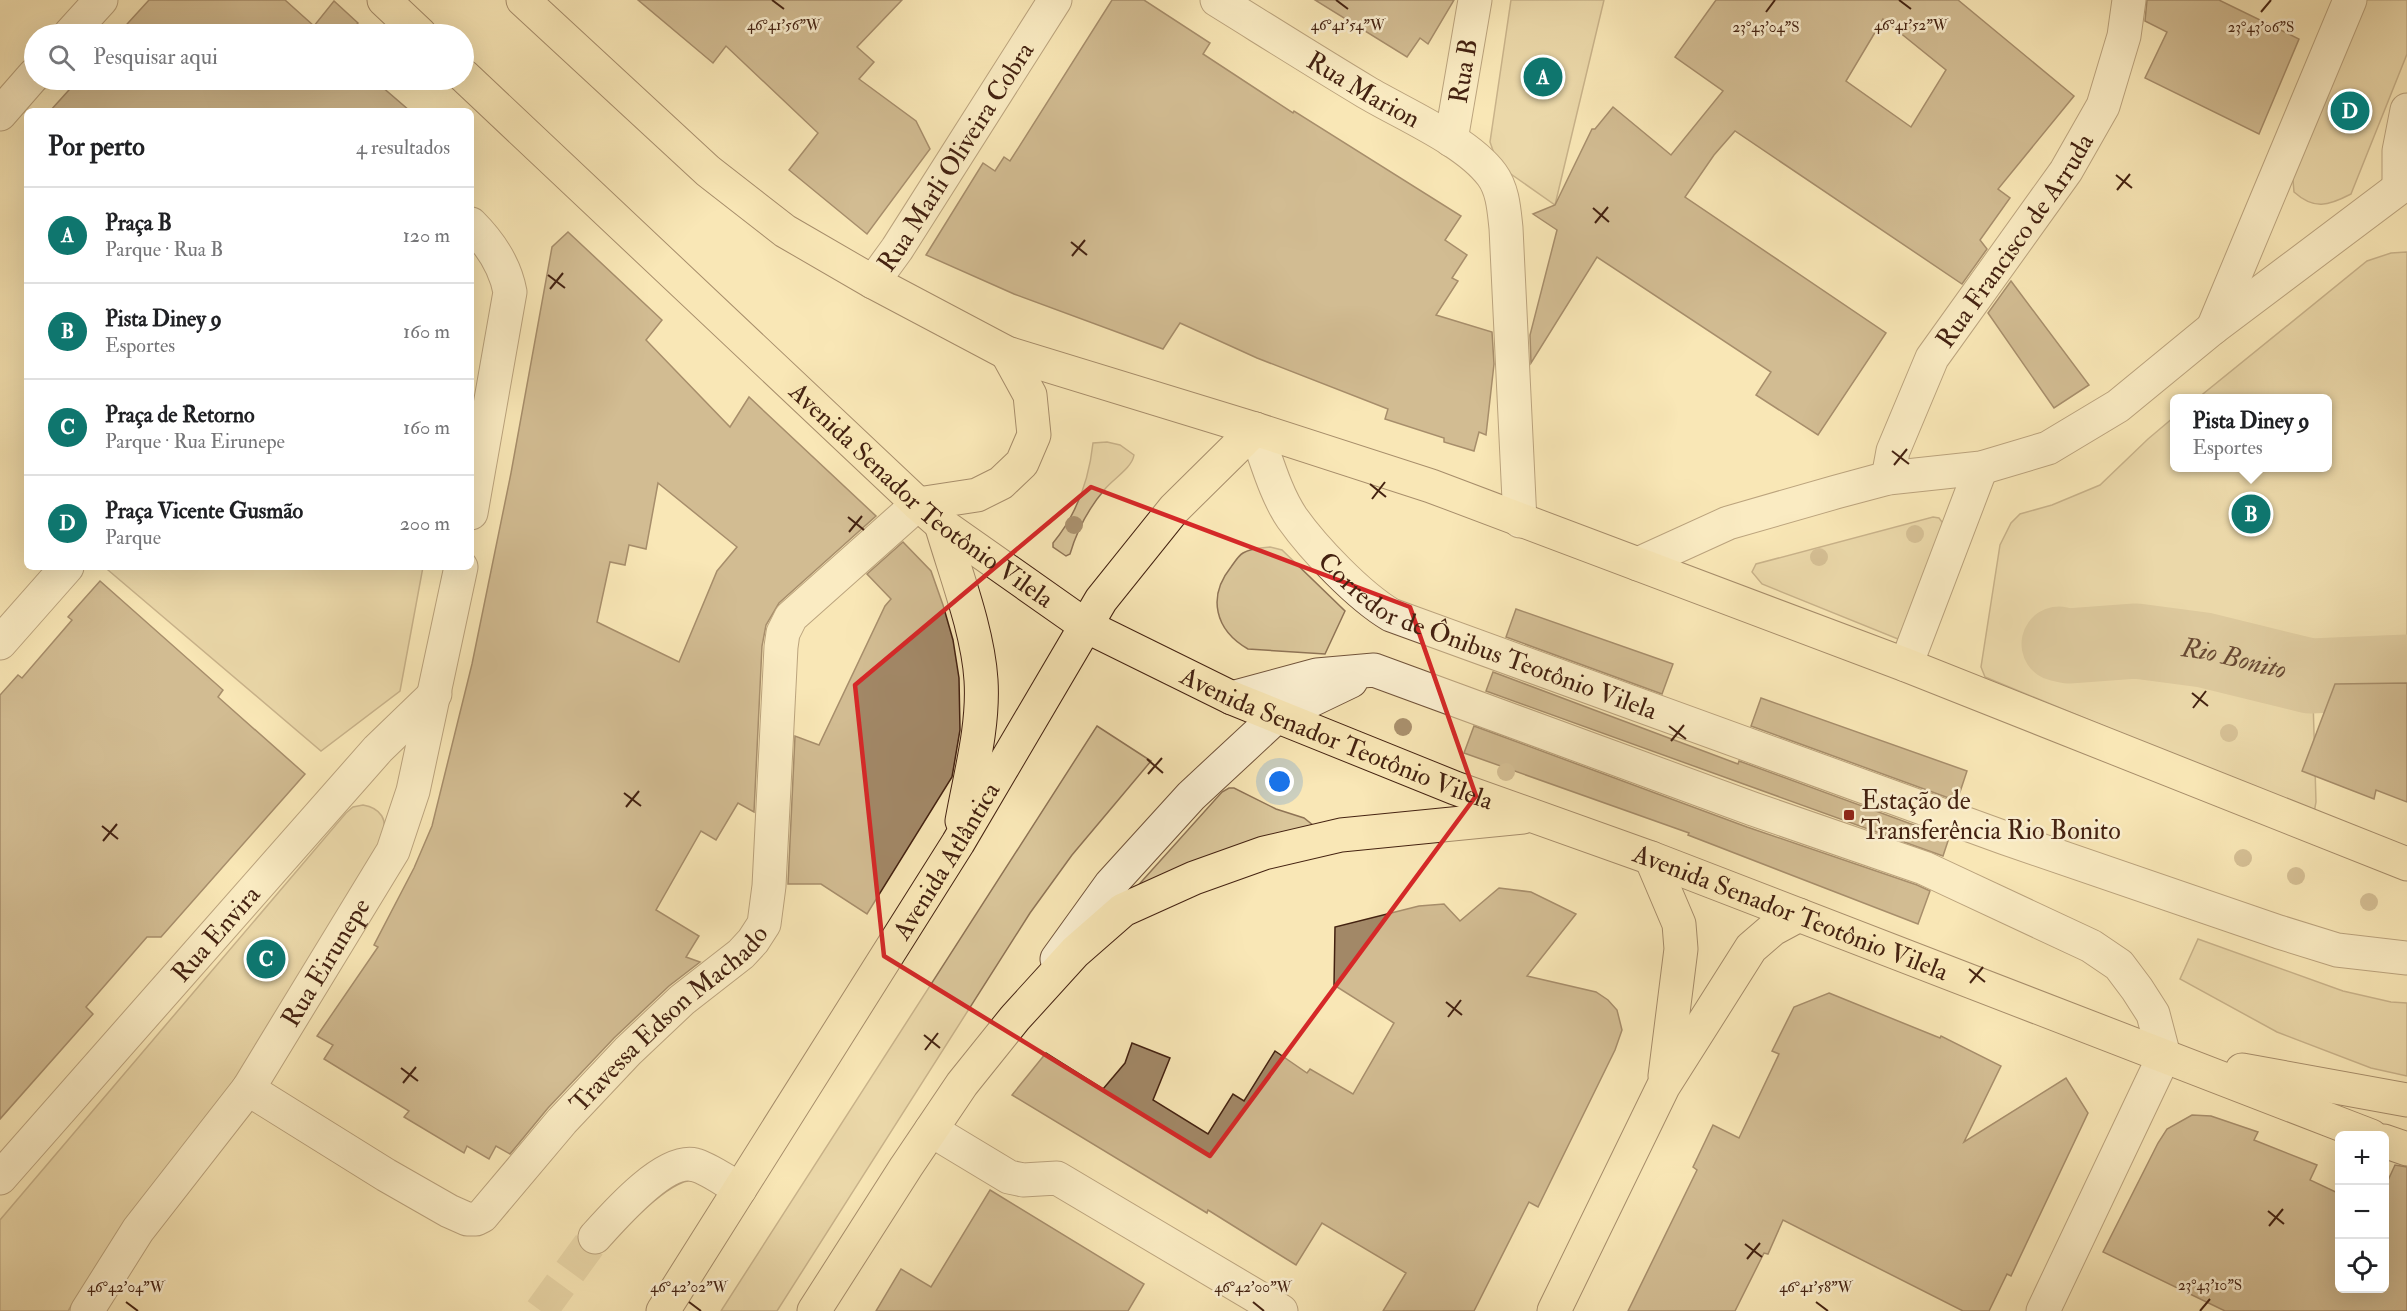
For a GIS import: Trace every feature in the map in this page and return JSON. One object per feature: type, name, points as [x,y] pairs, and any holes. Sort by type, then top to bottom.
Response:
[{"type":"main road","points":[[384,0],[409,24]]},
{"type":"main road","points":[[523,0],[708,171],[785,231],[873,282],[1007,353],[1402,476],[1906,664],[2407,864]]},
{"type":"main road","name":"Avenida Senador Teotônio Vilela","points":[[472,94],[929,514],[1086,626],[1232,698],[1276,717],[1530,816],[1651,858],[2358,1131]]},
{"type":"main road","points":[[958,843],[979,730],[981,680],[973,635],[929,514],[1001,483],[1022,463],[1034,435],[1031,405],[1029,395],[1007,353]]},
{"type":"main road","name":"Avenida Atlântica","points":[[663,1311],[958,843],[1101,600],[1174,509],[1255,429]]},
{"type":"main road","points":[[814,1311],[962,1084],[1015,1018],[1075,952],[1123,910],[1194,878],[1264,853],[1341,835],[1530,816]]},
{"type":"main road","points":[[1651,858],[1679,924],[1682,949],[1663,1087]]},
{"type":"main road","points":[[1554,1311],[1663,1087],[1751,948],[1773,929],[1799,915]]},
{"type":"main road","points":[[2164,1056],[2407,1100]]},
{"type":"main road","points":[[2389,1142],[2407,1149]]},
{"type":"street","points":[[79,24],[101,0]]},
{"type":"street","name":"Rua Marli Oliveira Cobra","points":[[873,282],[897,249],[1054,0]]},
{"type":"street","name":"Rua Marion","points":[[1217,0],[1366,92],[1450,140],[1480,162],[1493,176],[1502,196],[1510,284],[1511,358],[1520,521]]},
{"type":"street","name":"Rua B","points":[[1450,140],[1475,0]]},
{"type":"street","name":"Rua Francisco de Arruda","points":[[1888,478],[1893,451],[1932,358],[2066,171],[2103,106],[2124,36],[2129,0]]},
{"type":"street","points":[[2213,328],[2350,0]]},
{"type":"street","points":[[0,114],[24,86]]},
{"type":"street","points":[[1638,564],[1728,523],[1888,478],[1982,468],[2048,448],[2118,406],[2213,328],[2404,189],[2399,150],[2407,110]]},
{"type":"street","points":[[474,227],[485,238],[507,274],[510,292],[474,496]]},
{"type":"street","name":"Corredor de Ônibus Teotônio Vilela","points":[[1255,429],[1276,484],[1292,517],[1341,573],[1376,606],[1391,615],[2005,838],[2279,932],[2337,950],[2407,958]]},
{"type":"street","points":[[1906,664],[1982,468]]},
{"type":"street","name":"Travessa Edson Machado","points":[[248,1089],[386,1175],[449,1211],[467,1219],[482,1216],[562,1121],[628,1051],[690,993],[741,954],[764,924],[769,886],[775,728],[783,633],[791,617],[929,514]]},
{"type":"street","points":[[0,643],[64,570]]},
{"type":"street","name":"Rua Eirunepe","points":[[87,1311],[138,1230],[248,1089],[393,851],[413,790],[460,570]]},
{"type":"street","points":[[1232,698],[1317,675],[1374,670],[1753,809],[1924,868],[2091,946],[2119,965],[2153,1014],[2164,1056],[2043,1311]]},
{"type":"street","points":[[1015,1018],[1111,884],[1191,796],[1276,717],[1374,670]]},
{"type":"street","name":"Rua Envira","points":[[0,1178],[378,749],[435,694]]},
{"type":"street","points":[[931,1130],[1009,1178],[1023,1180],[1057,1178],[1281,1311]]},
{"type":"street","points":[[595,1237],[631,1198],[671,1168],[694,1164],[740,1189]]},
{"type":"highlighted area","points":[[1091,487],[1410,607],[1476,796],[1210,1156],[884,956],[855,685]]},
{"type":"shaded area","points":[[1511,0],[1604,0],[1555,205],[1498,165],[1490,142]]},
{"type":"shaded area","points":[[2364,0],[2407,0],[2407,54],[2351,194],[2328,203],[2315,204],[2294,192],[2292,168]]},
{"type":"shaded area","points":[[2407,252],[2407,688],[2313,699],[2316,802],[2314,813],[1985,677],[1981,667],[2000,545],[2011,523],[2020,514],[2052,505],[2100,485],[2170,420],[2170,472],[2332,472],[2332,394],[2203,394],[2367,261],[2391,253]]},
{"type":"shaded area","points":[[1107,442],[1120,445],[1134,455],[1133,460],[1093,504],[1070,554],[1066,556],[1053,547],[1053,543],[1069,520],[1080,496],[1093,443]]},
{"type":"shaded area","points":[[1933,517],[1939,518],[1945,526],[1898,639],[1762,584],[1752,572],[1756,564]]},
{"type":"shaded area","points":[[1270,547],[1282,550],[1345,611],[1325,654],[1248,649],[1228,632],[1222,623],[1217,601],[1223,578],[1243,553],[1252,549]]},
{"type":"shaded area","points":[[108,570],[422,570],[400,691],[321,751]]},
{"type":"shaded area","points":[[1097,726],[1151,761],[1072,855],[1030,913],[777,1311],[721,1311]]},
{"type":"shaded area","points":[[1234,788],[1276,809],[1304,818],[1314,826],[1134,890],[1222,792]]},
{"type":"shaded area","points":[[363,805],[374,809],[382,816],[385,825],[383,837],[236,1081],[117,1233],[68,1311],[0,1311],[0,1220],[346,813],[353,807]]},
{"type":"shaded area","points":[[2198,939],[2343,991],[2391,1002],[2407,1003],[2407,1076],[2371,1068],[2277,1032],[2180,979]]},
{"type":"building","points":[[149,0],[285,0],[312,24],[127,24]]},
{"type":"building","points":[[638,0],[902,0],[857,47],[874,62],[859,79],[916,121],[930,149],[867,234],[789,170],[818,133],[726,46],[713,63]]},
{"type":"building","points":[[1112,0],[1144,0],[1210,43],[1203,54],[1293,113],[1294,111],[1461,216],[1445,240],[1467,255],[1452,278],[1458,281],[1436,315],[1492,332],[1494,364],[1486,435],[1479,432],[1474,451],[1444,442],[1444,438],[1385,419],[1388,409],[1257,358],[1180,323],[1163,349],[1014,294],[926,255],[983,163],[995,171],[1004,157],[1010,161]]},
{"type":"building","points":[[1315,0],[1454,0],[1428,44],[1420,38],[1407,57]]},
{"type":"building","points":[[1716,0],[1958,0],[2074,96],[1998,189],[2010,198],[1980,240],[1987,249],[1962,284],[1735,131],[1714,155],[1685,197],[1886,333],[1818,435],[1756,395],[1771,372],[1597,257],[1531,363],[1530,335],[1557,230],[1533,214],[1555,205],[1592,129],[1595,129],[1613,107],[1671,155],[1723,91],[1675,57]],"holes":[[[1883,19],[1946,70],[1911,127],[1846,81]]]},
{"type":"building","points":[[2147,0],[2219,0],[2299,39],[2259,134],[2145,78],[2167,32],[2145,21]]},
{"type":"building","points":[[334,1],[357,24],[316,24]]},
{"type":"building","points":[[69,90],[386,90],[407,108],[53,108]]},
{"type":"building","points":[[568,232],[662,320],[646,340],[730,427],[749,397],[876,516],[779,603],[766,625],[762,646],[754,812],[738,803],[716,840],[701,831],[656,910],[699,936],[686,957],[700,962],[669,986],[614,1038],[548,1108],[510,1154],[496,1146],[489,1159],[467,1146],[464,1153],[404,1117],[409,1111],[324,1059],[333,1045],[317,1036],[378,947],[374,945],[414,868],[432,826],[472,664],[511,473],[552,247]],"holes":[[[658,483],[737,547],[717,571],[679,662],[597,622],[610,562],[625,565],[629,545],[646,549]]]},
{"type":"building","points":[[2011,281],[2089,385],[2054,408],[1988,313]]},
{"type":"building","points":[[903,542],[931,571],[943,605],[953,640],[959,678],[960,730],[952,777],[867,914],[821,884],[788,884],[795,736],[819,745],[885,606],[891,599],[867,574]]},
{"type":"building","points":[[100,581],[223,690],[218,697],[305,774],[161,937],[147,937],[86,1007],[93,1014],[0,1119],[0,695],[18,675],[22,678],[72,620],[68,617]]},
{"type":"building","points":[[1516,609],[1673,664],[1662,694],[1506,637]]},
{"type":"building","points":[[1493,672],[1738,764],[1739,761],[1944,836],[1943,839],[1948,841],[1943,856],[1486,691]]},
{"type":"building","points":[[2407,683],[2407,802],[2376,790],[2374,799],[2302,771],[2335,684]]},
{"type":"building","points":[[1761,698],[1967,771],[1957,801],[1751,726]]},
{"type":"building","points":[[1474,726],[1747,827],[1917,885],[1930,891],[1918,924],[1688,835],[1689,833],[1464,753]]},
{"type":"building","points":[[1499,888],[1531,892],[1576,914],[1527,976],[1596,992],[1617,1010],[1622,1030],[1615,1050],[1538,1207],[1529,1202],[1474,1311],[1383,1311],[1406,1273],[1322,1223],[1296,1265],[1208,1210],[1207,1213],[1012,1095],[1046,1053],[1103,1089],[1125,1063],[1132,1043],[1170,1058],[1153,1100],[1208,1134],[1233,1094],[1244,1101],[1275,1051],[1307,1073],[1310,1069],[1353,1094],[1394,1023],[1334,985],[1335,927],[1419,906],[1444,904],[1460,921]]},
{"type":"building","points":[[1829,993],[1940,1038],[1941,1036],[2001,1066],[1964,1142],[2066,1078],[2088,1113],[2011,1276],[2007,1274],[1989,1311],[1963,1311],[1783,1220],[1768,1254],[1764,1253],[1735,1311],[1628,1311],[1697,1170],[1693,1167],[1713,1125],[1739,1138],[1779,1054],[1772,1051],[1794,1007]]},
{"type":"building","points":[[2192,1115],[2211,1116],[2258,1132],[2254,1140],[2317,1165],[2310,1180],[2335,1192],[2335,1293],[2389,1293],[2389,1178],[2395,1165],[2407,1167],[2407,1311],[2225,1311],[2103,1252],[2167,1129]]},
{"type":"building","points":[[990,1190],[1144,1284],[1128,1311],[876,1311],[901,1269],[931,1287]]},
{"type":"waterway","name":"Rio Bonito","points":[[2059,644],[2068,646],[2136,641],[2204,650],[2310,676],[2407,672]]},
{"type":"tunnel","points":[[541,1311],[595,1237]]},
{"type":"place","name":"Praça B","points":[[1543,77]]},
{"type":"place","name":"Praça Vicente Gusmão","points":[[2350,111]]},
{"type":"place","name":"Pista Diney 9","points":[[2251,514]]},
{"type":"place","name":"Estação de Transferência Rio Bonito","points":[[1849,815]]},
{"type":"place","name":"Praça de Retorno","points":[[266,959]]}]
